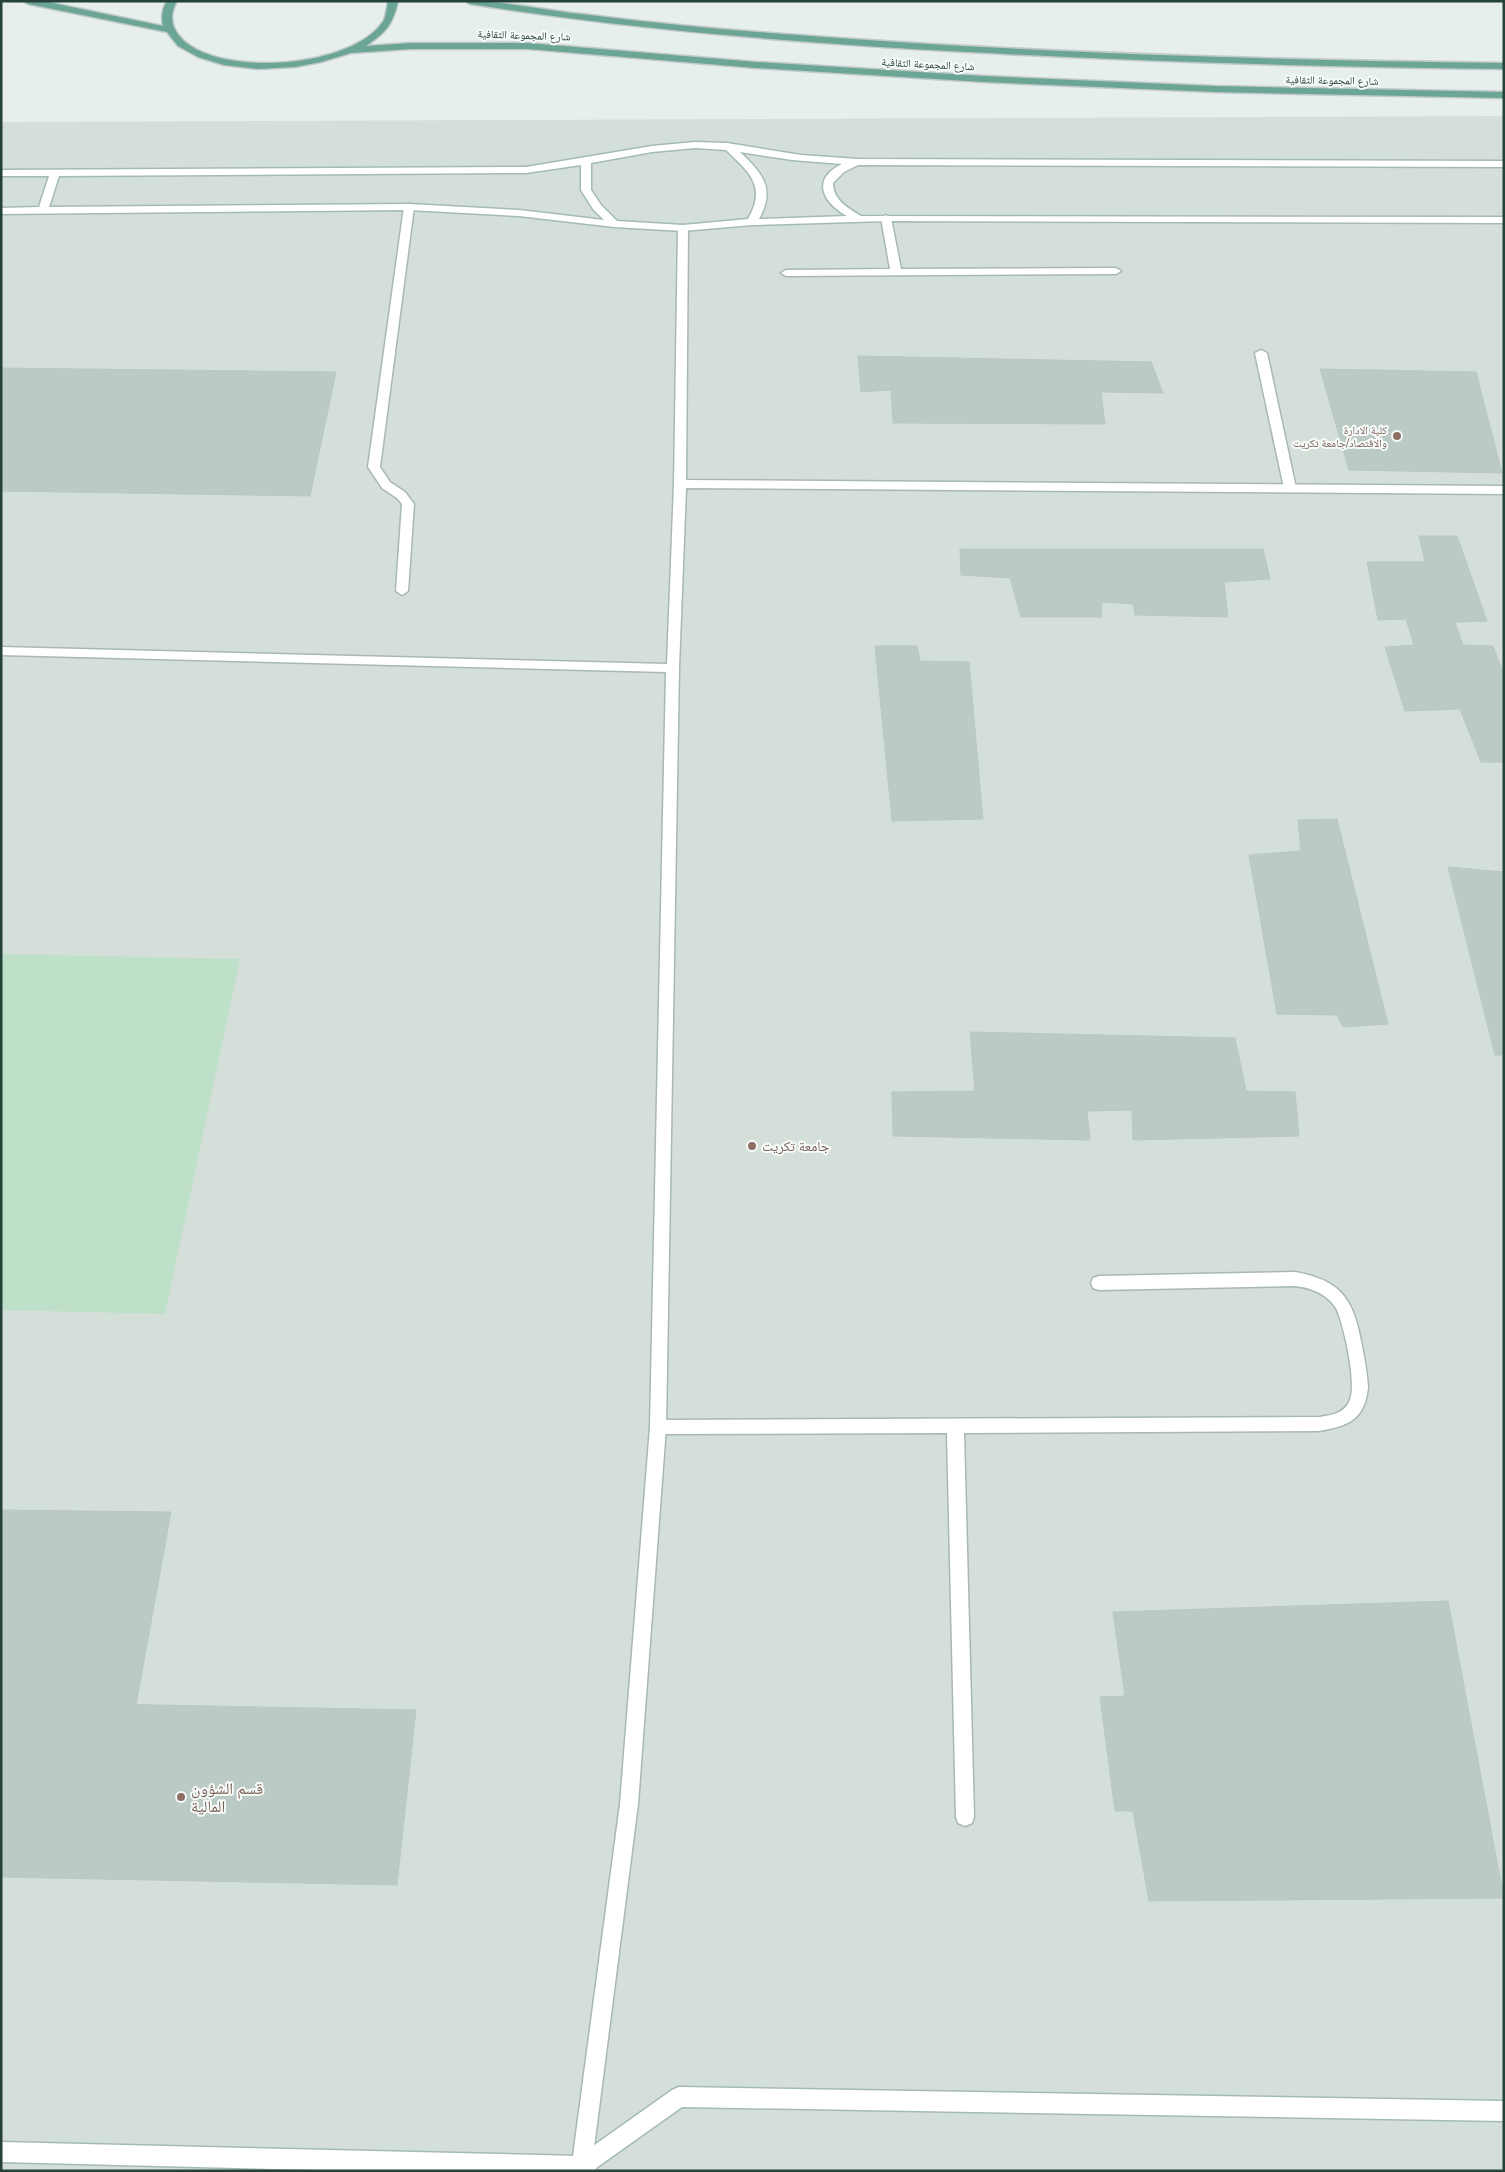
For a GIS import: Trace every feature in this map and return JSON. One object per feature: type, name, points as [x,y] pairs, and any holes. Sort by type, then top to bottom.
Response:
[{"type":"main road","points":[[28,1],[170,30]]},
{"type":"main road","points":[[172,1],[166,19],[170,30],[181,44],[201,55],[228,63],[259,66],[292,65],[324,60],[352,50],[368,41],[380,31],[389,20],[393,9],[393,1]]},
{"type":"main road","name":"شارع المجموعة الثقافية","points":[[470,1],[661,27],[905,45],[1154,58],[1504,66]]},
{"type":"main road","name":"شارع المجموعة الثقافية","points":[[352,50],[411,46],[528,46],[756,65],[984,80],[1254,90],[1504,95]]},
{"type":"street","points":[[1,173],[526,170],[586,162],[612,154],[649,148],[698,145],[727,146],[807,159],[858,162],[1504,164]]},
{"type":"street","points":[[727,146],[754,172],[762,184],[764,197],[760,210],[752,222]]},
{"type":"street","points":[[586,162],[586,190],[597,207],[614,224]]},
{"type":"street","points":[[858,162],[836,173],[829,181],[827,189],[836,205],[860,219]]},
{"type":"street","points":[[43,211],[55,172]]},
{"type":"street","points":[[402,590],[408,504],[401,495],[386,486],[374,467],[409,207]]},
{"type":"street","points":[[1,211],[409,207],[519,213],[614,224],[683,228],[752,222],[886,218],[1504,220]]},
{"type":"street","points":[[886,218],[896,272]]},
{"type":"street","points":[[584,2169],[629,1804],[658,1427],[673,668],[680,484],[683,228]]},
{"type":"street","points":[[786,273],[1116,271]]},
{"type":"street","points":[[1261,352],[1290,488]]},
{"type":"street","points":[[680,484],[1504,490]]},
{"type":"street","points":[[1,651],[673,668]]},
{"type":"street","points":[[658,1427],[1319,1424],[1339,1420],[1355,1408],[1359,1400],[1360,1382],[1347,1312],[1336,1296],[1317,1284],[1295,1279],[1099,1283]]},
{"type":"street","points":[[955,1425],[965,1817]]},
{"type":"street","points":[[1,2152],[584,2169],[679,2098],[1504,2111]]},
{"type":"shaded area","name":"جامعة تكريت","points":[[1504,116],[1504,2171],[1,2171],[1,122]]},
{"type":"green space","points":[[1,954],[240,959],[165,1314],[1,1310]]},
{"type":"building","points":[[858,356],[1151,362],[1163,393],[1101,392],[1105,424],[893,423],[891,390],[861,392]]},
{"type":"building","points":[[1,368],[336,372],[310,496],[1,491]]},
{"type":"building","points":[[1320,369],[1476,372],[1502,473],[1349,470]]},
{"type":"building","points":[[1419,536],[1457,536],[1487,621],[1455,622],[1463,645],[1493,646],[1504,675],[1504,762],[1481,762],[1460,709],[1405,711],[1385,647],[1414,645],[1406,619],[1378,620],[1367,562],[1425,562]]},
{"type":"building","points":[[960,549],[1263,549],[1270,579],[1224,582],[1228,617],[1135,615],[1133,604],[1102,602],[1101,617],[1021,617],[1010,578],[961,575]]},
{"type":"building","points":[[875,646],[917,646],[920,661],[969,662],[983,819],[892,821]]},
{"type":"building","points":[[1337,819],[1388,1024],[1343,1027],[1337,1015],[1277,1014],[1249,855],[1301,851],[1298,820]]},
{"type":"building","points":[[1448,867],[1504,872],[1504,1055],[1495,1055]]},
{"type":"building","points":[[970,1032],[1235,1038],[1246,1091],[1295,1092],[1299,1136],[1133,1140],[1132,1110],[1087,1111],[1090,1140],[893,1136],[892,1092],[975,1091]]},
{"type":"building","points":[[1,1510],[171,1512],[136,1705],[1,1702]]},
{"type":"building","points":[[1448,1601],[1504,1898],[1149,1901],[1133,1811],[1115,1811],[1100,1697],[1125,1696],[1113,1612]]},
{"type":"building","points":[[1,1702],[416,1710],[397,1885],[1,1877]]},
{"type":"place","name":"كلية الادارة والاقتصاد/جامعة تكريت","points":[[1397,436]]},
{"type":"place","name":"جامعة تكريت","points":[[752,1146]]},
{"type":"place","name":"قسم الشؤون المالية","points":[[181,1797]]}]
